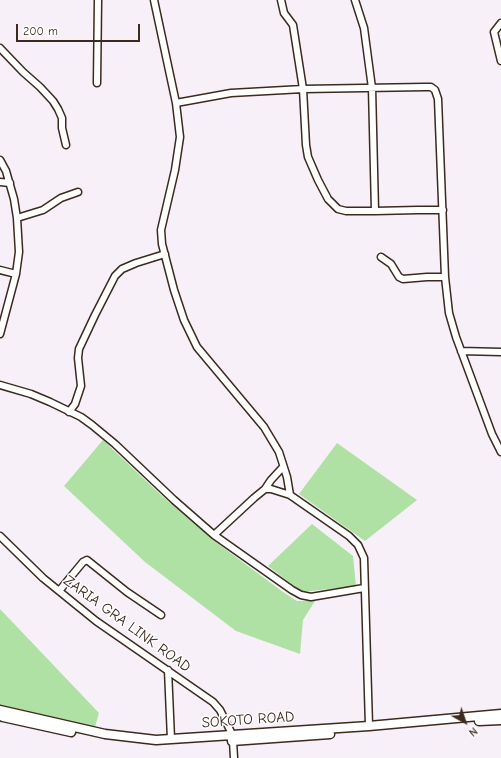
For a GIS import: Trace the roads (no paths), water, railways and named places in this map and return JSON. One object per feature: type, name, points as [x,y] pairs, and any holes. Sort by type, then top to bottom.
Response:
[{"type":"main road","name":"SOKOTO ROAD","points":[[0,710],[105,734],[156,740],[233,739]]},
{"type":"main road","name":"SOKOTO ROAD","points":[[0,716],[69,732],[129,742],[155,744],[233,739],[501,714]]},
{"type":"main road","name":"SOKOTO ROAD","points":[[300,733],[501,720]]},
{"type":"street","points":[[97,83],[98,0]]},
{"type":"street","points":[[154,0],[176,103],[180,137],[175,170],[161,230],[162,244],[184,320],[194,340],[212,366],[264,426],[279,452],[290,495]]},
{"type":"street","points":[[281,0],[284,13],[293,25],[303,89],[304,134],[308,156],[328,199],[338,209],[346,211],[443,210]]},
{"type":"street","points":[[355,0],[364,28],[372,88],[375,211]]},
{"type":"street","points":[[501,23],[494,32],[501,61]]},
{"type":"street","points":[[0,48],[53,101],[62,118],[62,128],[66,145]]},
{"type":"street","points":[[176,103],[230,93],[303,89],[431,87],[437,93],[445,277],[449,314],[492,434],[501,452]]},
{"type":"street","points":[[0,160],[10,183],[17,218],[19,252],[16,274],[0,334]]},
{"type":"street","points":[[0,182],[10,183]]},
{"type":"street","points":[[17,218],[43,210],[61,198],[78,192]]},
{"type":"street","points":[[69,412],[75,404],[81,386],[78,358],[79,349],[115,276],[122,269],[165,254]]},
{"type":"street","points":[[380,256],[391,264],[399,277],[403,279],[445,277]]},
{"type":"street","points":[[0,270],[16,274]]},
{"type":"street","points":[[462,351],[501,352]]},
{"type":"street","points":[[0,385],[31,394],[81,417],[103,433],[174,500],[214,535],[292,590],[301,595],[312,597],[364,588]]},
{"type":"street","points":[[214,535],[265,489],[283,467]]},
{"type":"street","points":[[265,489],[277,490],[290,495],[349,536],[358,545],[364,558],[369,726]]},
{"type":"street","name":"ZARIA GRA LINK ROAD","points":[[0,536],[43,578],[96,621],[213,702],[220,710],[233,739]]},
{"type":"street","points":[[59,591],[83,562],[87,560],[127,592],[161,615]]},
{"type":"street","points":[[168,670],[171,739]]},
{"type":"street","points":[[233,739],[234,758]]}]
